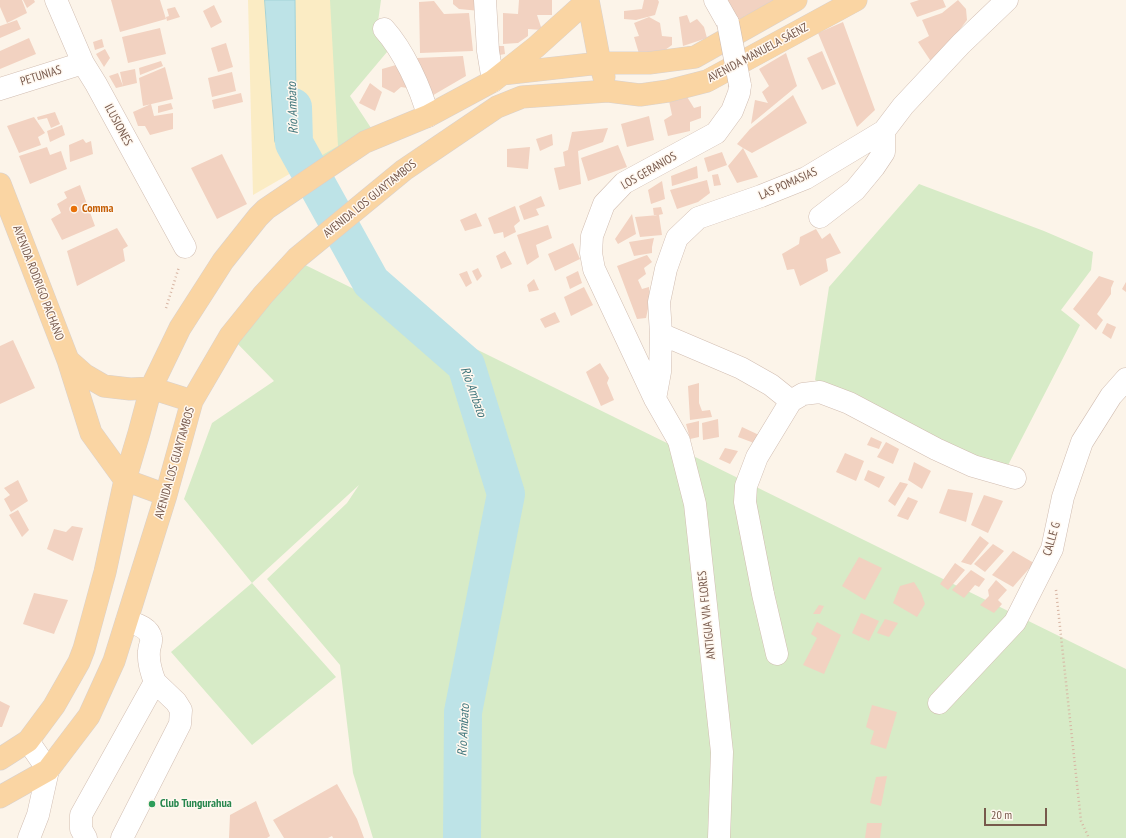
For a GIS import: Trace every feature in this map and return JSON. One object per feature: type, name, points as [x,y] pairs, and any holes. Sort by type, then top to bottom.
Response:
[{"type":"main road","points":[[0,759],[28,741],[54,706],[79,662],[105,572],[125,480],[151,388],[180,328],[223,261],[258,216],[266,209],[365,142],[428,116],[497,78],[536,47],[588,0]]},
{"type":"main road","points":[[588,0],[600,63],[608,91]]},
{"type":"main road","points":[[497,78],[600,63],[649,63],[695,57],[796,0]]},
{"type":"main road","name":"AVENIDA MANUELA SÁENZ","points":[[608,91],[640,95],[668,91],[708,81],[856,0]]},
{"type":"main road","name":"AVENIDA LOS GUAYTAMBOS","points":[[0,796],[48,770],[90,716],[114,661],[127,621],[166,495],[192,401],[230,336],[263,295],[298,258],[404,170],[497,107],[522,97],[608,91]]},
{"type":"main road","name":"AVENIDA RODRIGO PACHANO","points":[[0,184],[68,360],[91,433],[125,480]]},
{"type":"main road","name":"AVENIDA RODRIGO PACHANO","points":[[68,360],[85,375],[104,386],[130,389],[151,388],[192,401]]},
{"type":"main road","points":[[125,480],[166,495]]},
{"type":"main road","points":[[84,649],[114,661]]},
{"type":"street","name":"ILUSIONES","points":[[56,0],[83,63],[185,247]]},
{"type":"street","points":[[485,0],[488,51],[497,78]]},
{"type":"street","name":"LOS GERANIOS","points":[[656,399],[594,269],[591,253],[592,236],[604,204],[624,183],[716,133],[732,111],[740,85],[728,23],[715,0]]},
{"type":"street","name":"LAS POMASIAS","points":[[656,399],[660,372],[661,334],[659,302],[666,269],[677,238],[698,218],[738,205],[806,178],[884,131],[903,106],[946,60],[1007,0]]},
{"type":"street","points":[[384,29],[391,36],[407,62],[424,99],[428,116]]},
{"type":"street","name":"PETUNIAS","points":[[0,88],[83,63]]},
{"type":"street","points":[[820,217],[855,190],[874,167],[884,152],[884,131]]},
{"type":"street","points":[[661,334],[741,368],[771,385],[791,401]]},
{"type":"street","name":"CALLE G","points":[[939,703],[1015,622],[1052,549],[1063,497],[1082,442],[1111,396],[1126,379]]},
{"type":"street","points":[[777,654],[763,594],[745,502],[746,486],[757,457],[791,401],[803,394],[820,392],[850,403],[936,449],[973,466],[1016,478]]},
{"type":"street","name":"ANTIGUA VIA FLORES","points":[[656,399],[679,441],[695,504],[722,752],[719,838]]},
{"type":"street","points":[[122,838],[180,724],[181,710],[176,702],[155,682],[149,661],[149,650],[152,639],[148,631],[140,625],[127,621]]},
{"type":"street","points":[[86,838],[81,829],[81,815],[155,682]]},
{"type":"street","points":[[28,741],[48,770],[38,815],[29,838]]},
{"type":"path","points":[[180,328],[164,313],[185,247]]},
{"type":"path","points":[[1056,588],[1081,820],[1090,838]]},
{"type":"green space","points":[[301,0],[381,0],[378,22],[387,52],[350,96],[375,134],[321,162],[299,98]]},
{"type":"green space","points":[[919,184],[1044,231],[1093,252],[1091,270],[1061,310],[1080,325],[1004,473],[910,437],[815,380],[829,287]]},
{"type":"green space","points":[[293,259],[1126,669],[1126,838],[373,838],[353,773],[340,665],[267,579],[347,503],[359,485],[252,583],[184,499],[212,423],[274,381],[230,336]]},
{"type":"green space","points":[[252,583],[336,677],[252,745],[171,652]]},
{"type":"sand","points":[[248,0],[330,0],[338,146],[253,195]]},
{"type":"water","points":[[265,0],[295,0],[296,100],[312,155],[284,161],[275,142]]},
{"type":"building","points":[[0,0],[22,0],[27,13],[7,23],[0,7]]},
{"type":"building","points":[[23,0],[34,0],[35,2],[27,8]]},
{"type":"building","points":[[111,0],[160,0],[166,19],[120,32]]},
{"type":"building","points":[[453,0],[480,0],[480,11],[459,9],[453,4]]},
{"type":"building","points":[[519,0],[552,0],[552,15],[537,15],[542,30],[528,29],[528,36],[518,43],[503,44],[503,13],[518,14]]},
{"type":"building","points":[[644,0],[658,0],[659,2],[655,15],[636,20],[624,19],[624,11],[642,9]]},
{"type":"building","points":[[719,0],[784,0],[733,30]]},
{"type":"building","points":[[919,0],[943,0],[946,7],[917,17],[910,3]]},
{"type":"building","points":[[958,0],[966,9],[967,20],[932,63],[918,42],[929,36],[922,20],[942,13]]},
{"type":"building","points":[[434,1],[444,14],[469,13],[473,51],[420,53],[419,2]]},
{"type":"building","points":[[214,5],[222,22],[211,28],[203,11]]},
{"type":"building","points":[[175,7],[180,17],[167,21],[166,17],[169,16],[167,9]]},
{"type":"building","points":[[687,15],[690,23],[697,19],[704,27],[707,38],[683,46],[679,17]]},
{"type":"building","points":[[649,17],[660,23],[662,36],[672,37],[672,45],[665,50],[640,57],[634,37],[639,36],[634,23]]},
{"type":"building","points":[[17,20],[21,29],[0,38],[0,26]]},
{"type":"building","points":[[843,22],[875,110],[857,127],[818,33]]},
{"type":"building","points":[[160,28],[166,54],[128,63],[122,37]]},
{"type":"building","points":[[29,38],[36,54],[0,69],[0,51]]},
{"type":"building","points":[[102,39],[104,47],[95,50],[93,42]]},
{"type":"building","points":[[226,43],[233,67],[218,72],[211,48]]},
{"type":"building","points":[[498,46],[504,46],[505,54],[494,56]]},
{"type":"building","points":[[105,49],[110,58],[104,67],[96,54]]},
{"type":"building","points":[[822,51],[836,84],[822,90],[807,58]]},
{"type":"building","points":[[786,53],[797,86],[751,124],[755,100],[768,103],[762,92],[769,86],[759,69]]},
{"type":"building","points":[[463,56],[466,76],[430,97],[417,58]]},
{"type":"building","points":[[161,61],[163,66],[140,75],[139,68]]},
{"type":"building","points":[[396,65],[407,88],[401,87],[394,93],[382,87],[382,69]]},
{"type":"building","points":[[165,67],[173,99],[143,106],[139,78]]},
{"type":"building","points":[[135,69],[137,83],[116,88],[109,76],[118,73],[123,86],[120,72]]},
{"type":"building","points":[[232,72],[236,91],[212,97],[208,78]]},
{"type":"building","points":[[370,83],[382,92],[375,111],[359,103]]},
{"type":"building","points":[[684,92],[694,108],[701,106],[701,118],[690,122],[690,131],[668,136],[664,120],[672,115],[669,101]]},
{"type":"building","points":[[241,93],[243,102],[214,109],[212,100]]},
{"type":"building","points":[[793,95],[807,123],[752,153],[737,144],[750,129]]},
{"type":"building","points":[[171,103],[173,109],[158,113],[158,106]]},
{"type":"building","points":[[151,104],[154,116],[173,113],[173,129],[150,135],[145,126],[138,126],[133,112]]},
{"type":"building","points":[[55,112],[60,124],[51,128],[47,118],[38,120],[37,117]]},
{"type":"building","points":[[649,116],[654,140],[627,147],[621,124]]},
{"type":"building","points":[[34,117],[45,133],[38,137],[41,145],[19,153],[7,126]]},
{"type":"building","points":[[62,125],[65,135],[50,142],[47,131]]},
{"type":"building","points":[[608,128],[603,142],[578,151],[581,184],[559,190],[554,168],[565,166],[563,152],[568,150],[572,132]]},
{"type":"building","points":[[552,134],[553,145],[540,151],[536,139]]},
{"type":"building","points":[[83,139],[86,143],[91,141],[93,154],[70,162],[69,145]]},
{"type":"building","points":[[618,145],[627,167],[588,181],[581,158]]},
{"type":"building","points":[[47,147],[50,155],[61,151],[67,169],[30,184],[19,156]]},
{"type":"building","points":[[530,147],[528,169],[507,167],[507,149]]},
{"type":"building","points":[[743,148],[758,177],[737,183],[728,166]]},
{"type":"building","points":[[722,152],[727,165],[708,172],[704,158]]},
{"type":"building","points":[[222,154],[247,204],[217,219],[191,168]]},
{"type":"building","points":[[697,166],[698,178],[672,186],[671,176]]},
{"type":"building","points":[[718,174],[721,185],[714,186],[712,175]]},
{"type":"building","points":[[707,180],[710,193],[698,202],[677,209],[670,190]]},
{"type":"building","points":[[662,181],[665,199],[651,204],[648,190]]},
{"type":"building","name":"Comma","points":[[80,185],[95,226],[62,240],[51,219],[61,213],[57,204],[67,198],[64,192]]},
{"type":"building","points":[[541,196],[545,206],[536,209],[539,215],[524,220],[519,206]]},
{"type":"building","points":[[515,206],[520,221],[514,226],[516,232],[504,238],[503,232],[494,234],[488,218]]},
{"type":"building","points":[[661,207],[663,214],[654,216],[653,208]]},
{"type":"building","points":[[476,213],[482,226],[465,231],[460,220]]},
{"type":"building","points":[[632,214],[636,234],[618,244],[615,239]]},
{"type":"building","points":[[659,215],[662,235],[640,237],[635,217]]},
{"type":"building","points":[[548,225],[552,238],[536,245],[539,257],[527,265],[517,235]]},
{"type":"building","points":[[117,228],[128,246],[123,249],[125,261],[77,286],[67,251]]},
{"type":"building","points":[[816,229],[822,239],[830,233],[841,253],[826,259],[828,271],[800,286],[794,269],[787,270],[782,254],[799,244],[800,237]]},
{"type":"building","points":[[654,238],[652,253],[634,256],[629,242]]},
{"type":"building","points":[[573,243],[580,259],[555,271],[548,254]]},
{"type":"building","points":[[505,251],[512,264],[501,269],[496,256]]},
{"type":"building","points":[[647,255],[652,262],[644,268],[646,274],[638,280],[642,289],[649,287],[650,300],[646,318],[637,319],[617,266]]},
{"type":"building","points":[[478,268],[482,276],[477,281],[472,271]]},
{"type":"building","points":[[467,271],[472,283],[466,287],[459,274]]},
{"type":"building","points":[[578,271],[582,283],[570,289],[566,277]]},
{"type":"building","points":[[1099,276],[1114,281],[1111,288],[1111,294],[1097,314],[1103,320],[1096,330],[1073,309]]},
{"type":"building","points":[[534,279],[539,290],[529,292],[527,285]]},
{"type":"building","points":[[1126,282],[1126,292],[1122,289]]},
{"type":"building","points":[[584,287],[593,305],[571,316],[564,297]]},
{"type":"building","points":[[555,312],[560,322],[545,328],[540,319]]},
{"type":"building","points":[[1107,323],[1116,327],[1111,339],[1102,333]]},
{"type":"building","points":[[13,340],[35,388],[0,404],[0,346]]},
{"type":"building","points":[[600,363],[609,378],[607,383],[614,400],[601,406],[586,372]]},
{"type":"building","points":[[699,383],[699,403],[702,411],[710,410],[712,417],[690,420],[688,386]]},
{"type":"building","points":[[718,419],[719,437],[703,440],[702,423]]},
{"type":"building","points":[[699,421],[699,437],[690,439],[686,424]]},
{"type":"building","points":[[742,427],[759,435],[754,443],[738,437]]},
{"type":"building","points":[[871,437],[882,442],[879,449],[867,445]]},
{"type":"building","points":[[886,442],[899,449],[893,464],[877,457]]},
{"type":"building","points":[[725,448],[738,451],[730,464],[719,459]]},
{"type":"building","points":[[845,453],[864,461],[856,481],[836,472]]},
{"type":"building","points":[[914,462],[931,471],[922,489],[908,480]]},
{"type":"building","points":[[868,470],[885,477],[879,488],[864,480]]},
{"type":"building","points":[[18,480],[28,501],[11,512],[4,499],[10,495],[4,488]]},
{"type":"building","points":[[900,482],[908,484],[895,506],[888,501]]},
{"type":"building","points":[[948,489],[973,493],[966,522],[939,513]]},
{"type":"building","points":[[984,495],[1003,501],[988,533],[971,525]]},
{"type":"building","points":[[908,497],[918,501],[908,520],[897,516]]},
{"type":"building","points":[[18,510],[29,530],[22,537],[9,515]]},
{"type":"building","points":[[72,526],[83,528],[73,561],[47,549],[54,529],[66,532]]},
{"type":"building","points":[[980,536],[989,543],[971,565],[961,562]]},
{"type":"building","points":[[993,544],[1004,551],[985,572],[974,564]]},
{"type":"building","points":[[1013,551],[1034,563],[1013,587],[992,575]]},
{"type":"building","points":[[859,557],[882,568],[865,600],[842,586]]},
{"type":"building","points":[[955,563],[965,570],[948,590],[940,584]]},
{"type":"building","points":[[971,570],[985,579],[979,587],[975,585],[964,598],[952,590]]},
{"type":"building","points":[[996,580],[1007,590],[998,600],[1002,604],[994,613],[980,605],[989,596],[988,590]]},
{"type":"building","points":[[914,582],[921,593],[925,604],[917,617],[893,603],[900,586]]},
{"type":"building","points":[[34,593],[68,600],[54,634],[23,624]]},
{"type":"building","points":[[819,605],[824,606],[820,614],[813,614]]},
{"type":"building","points":[[861,613],[879,621],[869,641],[852,633]]},
{"type":"building","points":[[885,619],[898,623],[889,637],[877,633]]},
{"type":"building","points":[[817,622],[841,635],[824,674],[803,665],[817,638],[811,634]]},
{"type":"building","points":[[0,701],[10,706],[2,727],[0,727]]},
{"type":"building","points":[[872,705],[897,712],[886,749],[870,744],[874,731],[866,727]]},
{"type":"building","points":[[887,776],[881,806],[870,803],[876,777]]},
{"type":"building","points":[[337,784],[357,819],[364,838],[333,838],[332,836],[328,838],[284,838],[273,820]]},
{"type":"building","points":[[256,801],[270,836],[267,838],[229,838],[230,815]]},
{"type":"building","points":[[867,823],[882,823],[880,838],[865,838]]},
{"type":"waterway","name":"Río Ambato","points":[[293,107],[294,143],[371,282],[466,365],[506,494],[463,712],[462,838]]},
{"type":"place","name":"Comma","points":[[74,209]]},
{"type":"place","name":"Club Tungurahua","points":[[152,804]]}]
